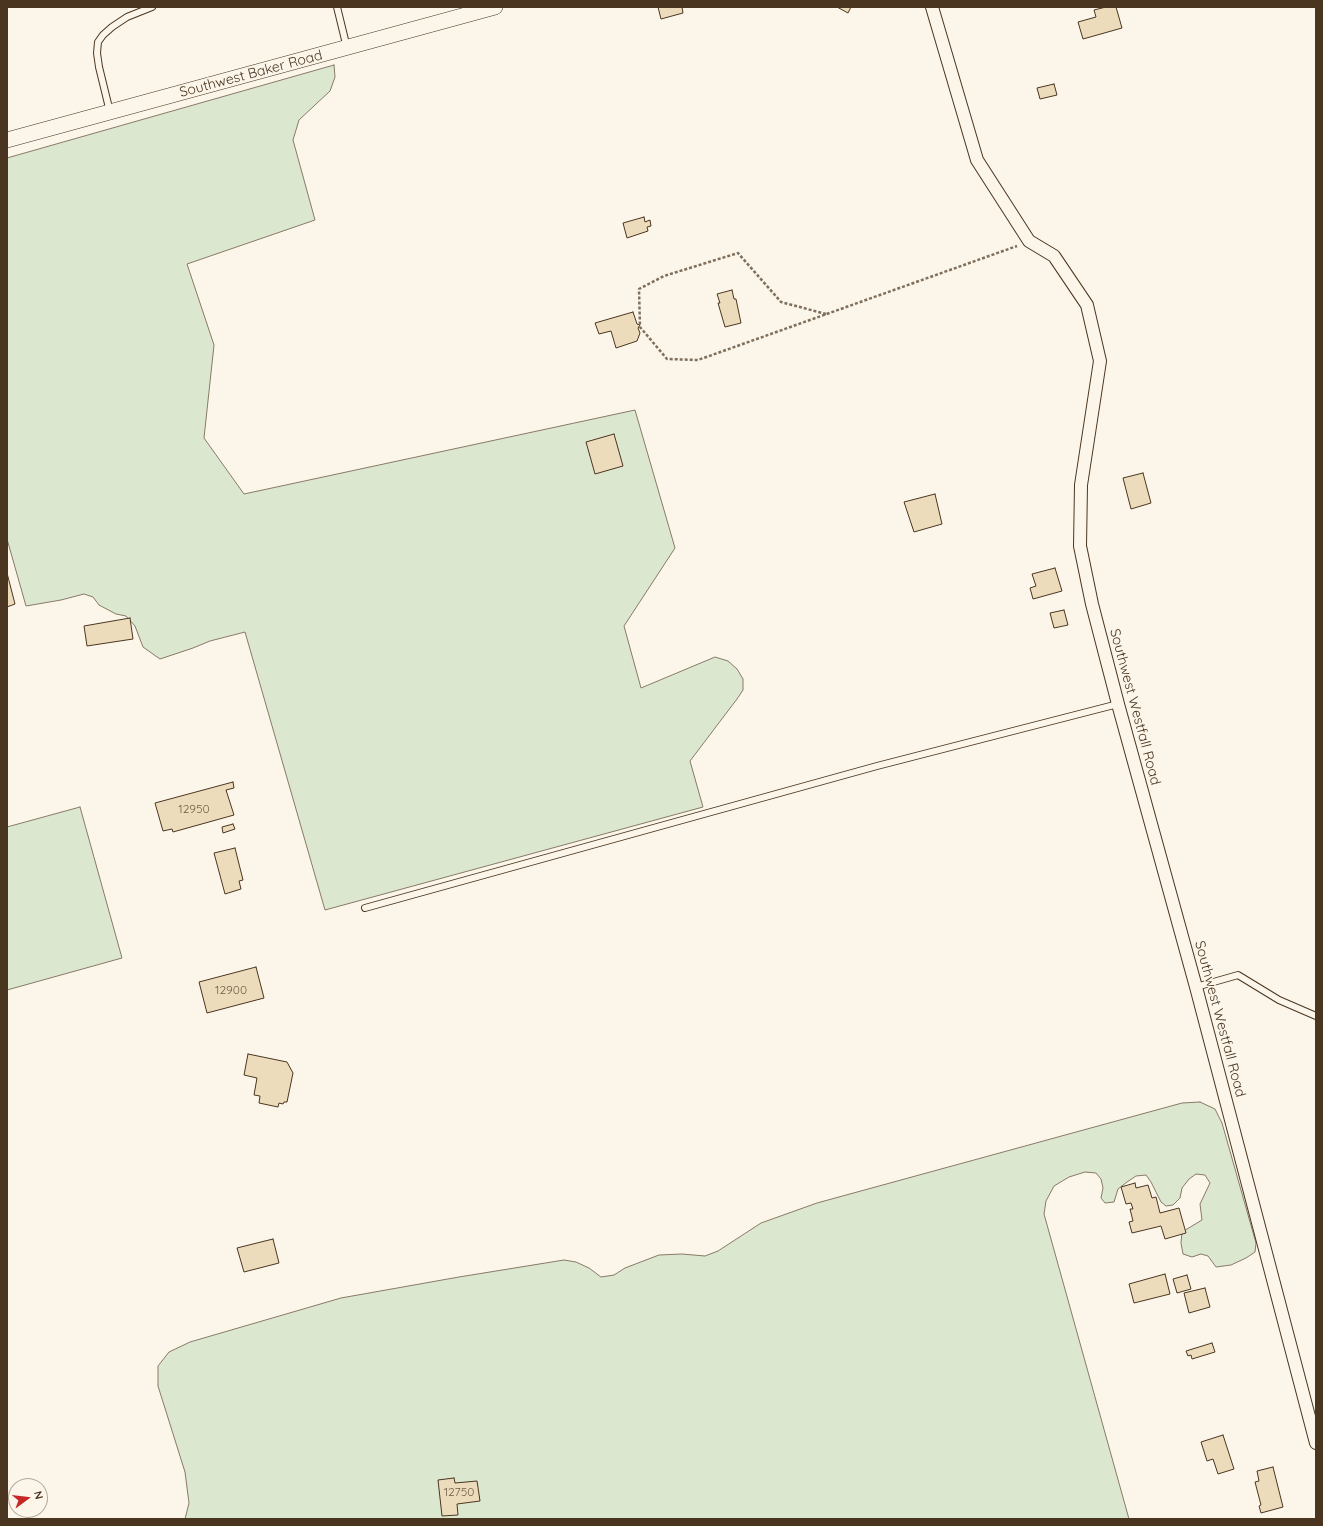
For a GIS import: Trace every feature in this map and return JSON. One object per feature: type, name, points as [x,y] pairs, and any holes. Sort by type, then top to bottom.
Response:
[{"type":"street","name":"Southwest Baker Road","points":[[7,140],[495,7]]},
{"type":"street","name":"Southwest Westfall Road","points":[[932,7],[977,160],[1029,241],[1054,256],[1087,305],[1100,361],[1081,485],[1080,546],[1092,604],[1118,704],[1196,987],[1316,1443]]},
{"type":"lane","points":[[110,112],[99,67],[97,53],[98,42],[112,27],[127,17],[152,7]]},
{"type":"lane","points":[[337,7],[347,48]]},
{"type":"lane","points":[[365,908],[877,766],[1118,704]]},
{"type":"lane","points":[[1196,987],[1238,975],[1279,1000],[1316,1016]]},
{"type":"path","points":[[826,314],[781,302],[738,253],[664,276],[639,289],[640,327],[667,359],[698,360],[826,314],[1029,241]]},
{"type":"green space","points":[[334,65],[335,77],[330,91],[299,120],[293,140],[315,220],[187,264],[214,345],[204,438],[244,494],[635,410],[675,548],[624,626],[641,688],[715,657],[728,661],[737,669],[743,679],[743,690],[690,761],[703,807],[325,910],[245,632],[210,641],[160,659],[143,647],[135,626],[126,616],[116,614],[99,605],[93,597],[84,594],[61,600],[26,606],[7,539],[7,158]]},
{"type":"green space","points":[[80,807],[122,958],[7,990],[7,827]]},
{"type":"green space","points":[[1200,1102],[1215,1109],[1222,1123],[1256,1243],[1255,1252],[1246,1258],[1231,1265],[1216,1267],[1208,1256],[1201,1254],[1192,1257],[1183,1254],[1181,1243],[1182,1232],[1202,1220],[1200,1204],[1210,1183],[1205,1175],[1196,1174],[1189,1179],[1182,1188],[1180,1198],[1173,1205],[1166,1206],[1161,1202],[1146,1175],[1136,1176],[1127,1182],[1118,1189],[1114,1202],[1105,1203],[1101,1198],[1103,1188],[1101,1179],[1096,1173],[1085,1172],[1069,1177],[1054,1186],[1046,1201],[1044,1214],[1129,1519],[185,1519],[189,1503],[185,1472],[158,1386],[158,1366],[169,1352],[190,1342],[341,1298],[459,1277],[564,1260],[576,1262],[589,1268],[601,1277],[614,1275],[625,1268],[659,1255],[682,1254],[705,1256],[718,1251],[761,1223],[817,1203],[1182,1103]]},
{"type":"building","points":[[658,7],[682,7],[683,13],[661,19]]},
{"type":"building","points":[[837,7],[851,7],[848,13]]},
{"type":"building","points":[[1106,7],[1116,7],[1122,28],[1083,39],[1078,22],[1096,17],[1094,10]]},
{"type":"building","points":[[1054,84],[1057,95],[1040,99],[1037,88]]},
{"type":"building","points":[[644,217],[645,222],[650,220],[651,226],[647,227],[648,231],[627,238],[623,223]]},
{"type":"building","points":[[732,290],[734,299],[736,299],[741,323],[725,327],[717,294]]},
{"type":"building","points":[[633,312],[637,324],[640,325],[638,328],[640,333],[637,341],[616,348],[611,331],[599,334],[595,323]]},
{"type":"building","points":[[614,434],[623,466],[595,474],[586,442]]},
{"type":"building","points":[[1143,473],[1151,503],[1131,509],[1123,478]]},
{"type":"building","points":[[935,494],[942,524],[914,532],[904,502]]},
{"type":"building","points":[[1055,568],[1062,591],[1033,599],[1030,588],[1036,586],[1032,574]]},
{"type":"building","points":[[7,573],[15,604],[7,607]]},
{"type":"building","points":[[1064,610],[1068,625],[1054,628],[1050,613]]},
{"type":"building","points":[[130,618],[133,639],[87,646],[84,626]]},
{"type":"building","points":[[233,782],[234,788],[226,790],[234,815],[173,832],[172,829],[163,831],[155,803]]},
{"type":"building","points":[[233,824],[235,829],[223,833],[222,827]]},
{"type":"building","points":[[235,848],[243,880],[239,881],[241,889],[225,894],[214,853]]},
{"type":"building","points":[[256,967],[264,998],[207,1013],[199,982]]},
{"type":"building","points":[[248,1054],[287,1062],[293,1073],[287,1102],[284,1102],[283,1104],[279,1103],[278,1107],[259,1103],[260,1096],[254,1095],[257,1078],[244,1075]]},
{"type":"building","points":[[1135,1183],[1136,1188],[1148,1185],[1152,1198],[1156,1197],[1160,1213],[1179,1208],[1186,1233],[1165,1239],[1161,1226],[1132,1233],[1129,1222],[1133,1221],[1130,1209],[1133,1209],[1131,1203],[1126,1204],[1121,1187]]},
{"type":"building","points":[[273,1239],[279,1263],[244,1272],[237,1248]]},
{"type":"building","points":[[1165,1274],[1170,1294],[1134,1303],[1129,1284]]},
{"type":"building","points":[[1187,1275],[1191,1289],[1177,1293],[1173,1279]]},
{"type":"building","points":[[1205,1288],[1210,1307],[1189,1313],[1184,1293]]},
{"type":"building","points":[[1212,1343],[1215,1352],[1192,1359],[1191,1355],[1188,1356],[1186,1351]]},
{"type":"building","points":[[1223,1435],[1234,1469],[1218,1474],[1213,1459],[1207,1461],[1201,1442]]},
{"type":"building","points":[[1273,1467],[1283,1507],[1261,1513],[1259,1506],[1261,1505],[1255,1482],[1259,1481],[1257,1471]]},
{"type":"building","points":[[454,1478],[455,1483],[477,1481],[480,1501],[457,1504],[458,1515],[442,1516],[438,1480]]}]
